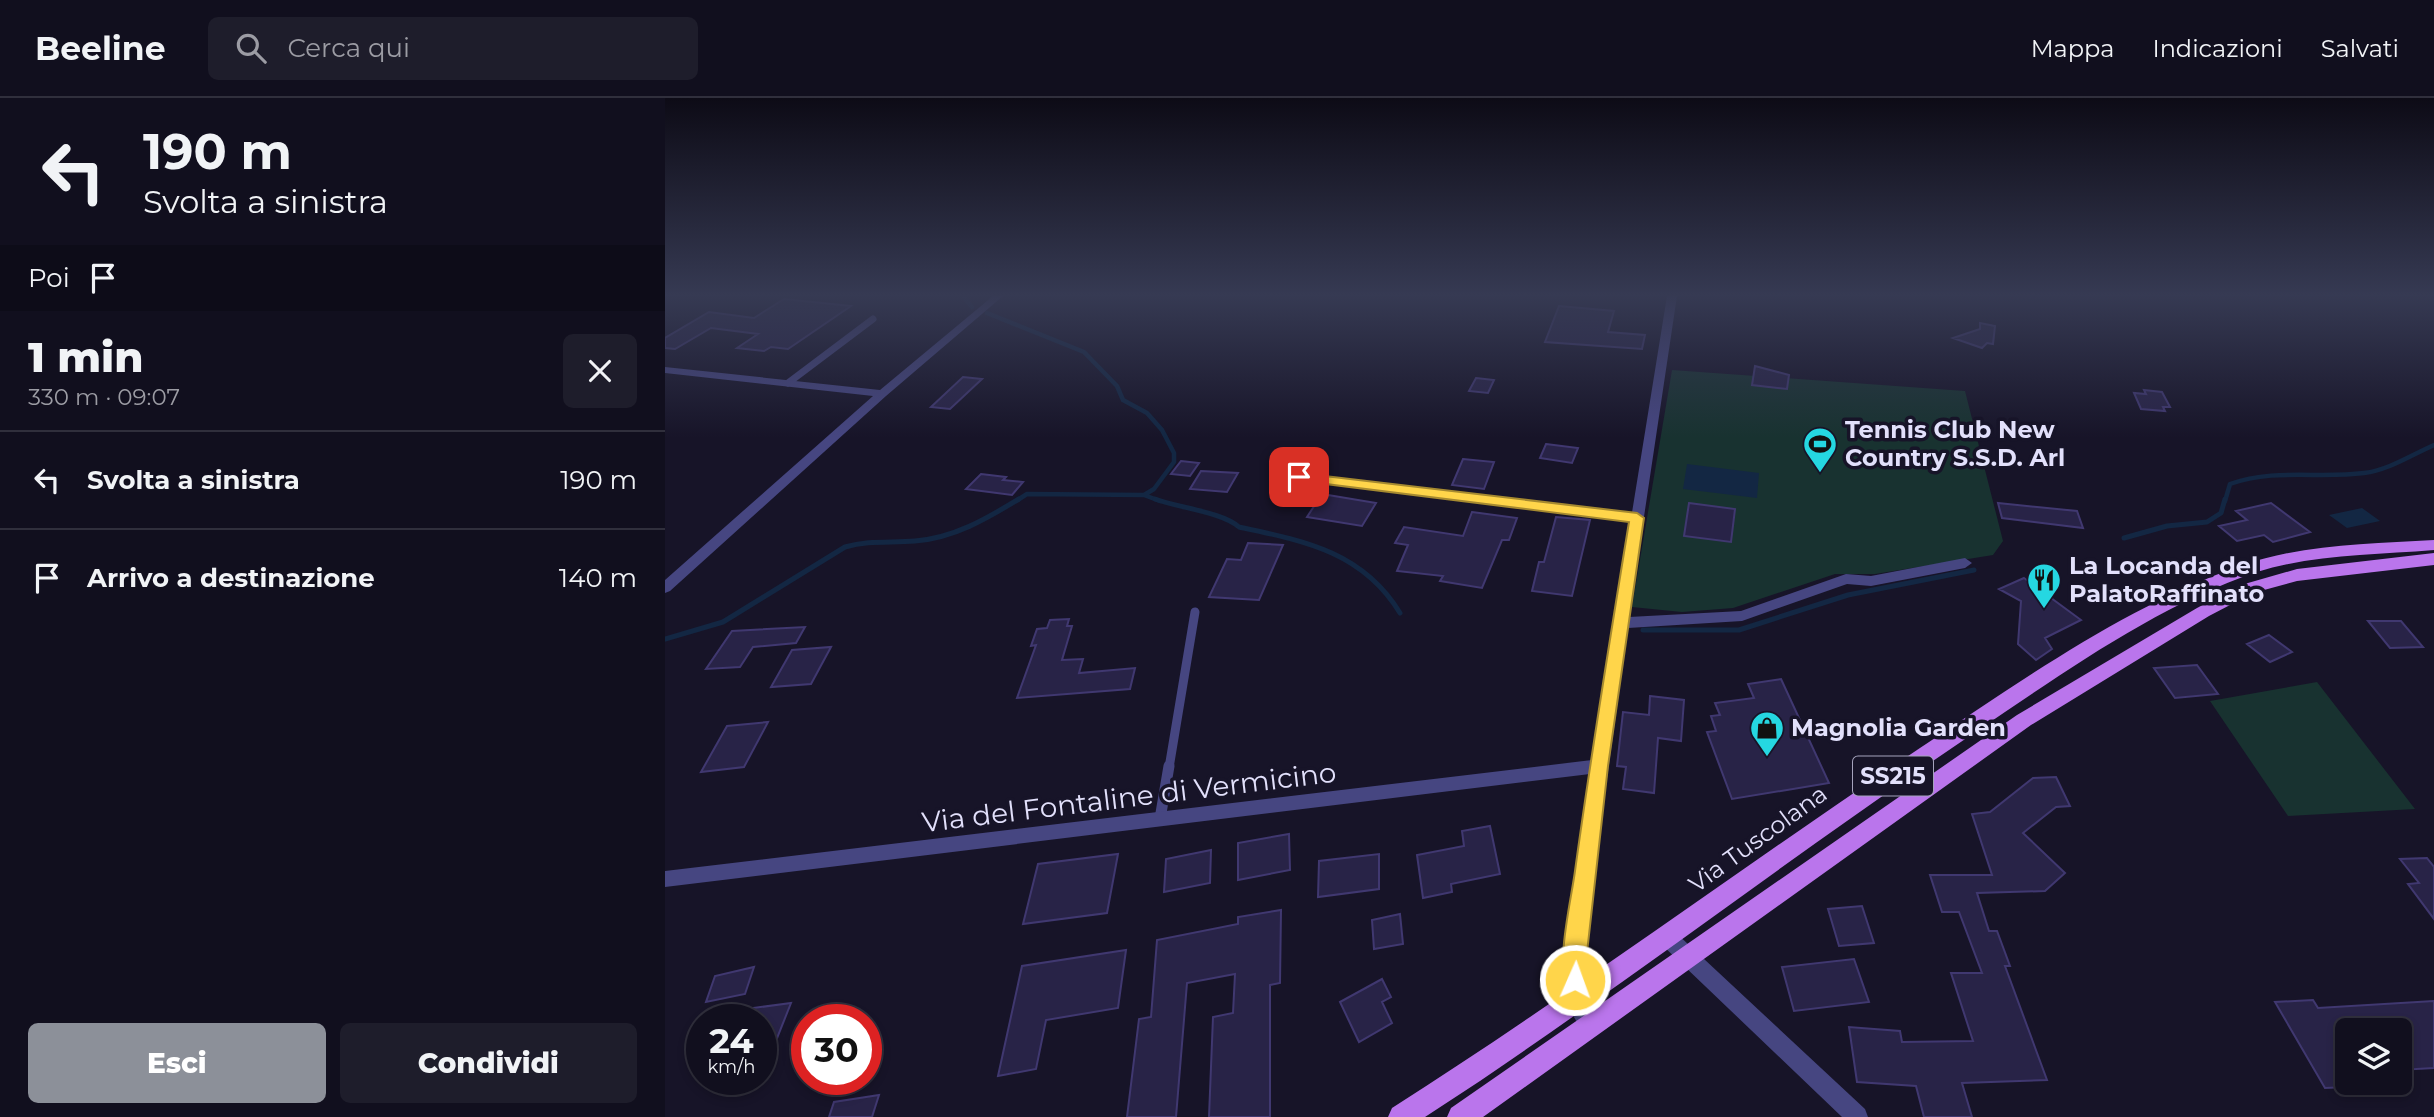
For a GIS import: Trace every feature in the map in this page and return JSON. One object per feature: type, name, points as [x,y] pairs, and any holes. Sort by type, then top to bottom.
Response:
[{"type":"main road","name":"Via Tuscolana","points":[[1401,1117],[1575,1002],[1846,808],[2014,696],[2172,604],[2265,564],[2331,554],[2434,545]]},
{"type":"main road","name":"SS215","points":[[1460,1117],[2024,720],[2222,602],[2247,590],[2297,575],[2434,559]]},
{"type":"street","points":[[665,588],[942,344]]},
{"type":"street","points":[[1591,1027],[1575,1002],[1576,937],[1599,766],[1665,344]]},
{"type":"street","points":[[665,370],[882,394]]},
{"type":"street","points":[[1621,623],[1742,616],[1846,579],[1871,581],[1965,563]]},
{"type":"street","name":"Via del Fontaline di Vermicino","points":[[665,879],[1599,766]]},
{"type":"street","points":[[1667,937],[1857,1117]]},
{"type":"lane","points":[[788,383],[840,344]]},
{"type":"lane","points":[[1299,477],[1637,518]]},
{"type":"lane","points":[[1160,819],[1195,612]]},
{"type":"green space","name":"Tennis Club New Country S.S.D. Arl","points":[[1672,370],[1965,391],[2003,541],[1993,555],[1875,574],[1835,574],[1733,608],[1682,612],[1632,607]]},
{"type":"green space","points":[[2317,682],[2415,809],[2288,816],[2210,701]]},
{"type":"water","points":[[1687,464],[1759,473],[1757,498],[1683,489]]},
{"type":"water","points":[[2362,508],[2380,521],[2347,528],[2329,515]]},
{"type":"building","points":[[665,344],[684,344],[675,349],[665,348]]},
{"type":"building","points":[[744,344],[796,344],[788,349],[771,347],[764,351],[737,348]]},
{"type":"building","points":[[1567,344],[1643,344],[1642,349]]},
{"type":"building","points":[[1969,344],[1986,344],[1982,348]]},
{"type":"building","points":[[1755,366],[1789,375],[1787,389],[1752,385]]},
{"type":"building","points":[[963,377],[982,379],[950,409],[931,407]]},
{"type":"building","points":[[1476,378],[1494,380],[1488,393],[1469,391]]},
{"type":"building","points":[[2144,390],[2162,392],[2170,407],[2163,407],[2165,411],[2141,409],[2134,393],[2146,394]]},
{"type":"building","points":[[1546,444],[1578,448],[1572,463],[1540,458]]},
{"type":"building","points":[[1463,459],[1494,462],[1484,489],[1452,485]]},
{"type":"building","points":[[1181,461],[1199,463],[1190,476],[1171,474]]},
{"type":"building","points":[[1201,471],[1238,473],[1227,492],[1190,489]]},
{"type":"building","points":[[981,474],[1023,482],[1012,495],[966,489]]},
{"type":"building","points":[[1322,494],[1376,503],[1362,526],[1307,517]]},
{"type":"building","points":[[1689,503],[1735,509],[1731,542],[1684,536]]},
{"type":"building","points":[[1998,503],[2077,511],[2083,528],[2002,518]]},
{"type":"building","points":[[2271,503],[2310,532],[2273,542],[2264,535],[2237,541],[2219,526],[2247,520],[2236,511]]},
{"type":"building","points":[[1472,512],[1517,518],[1509,540],[1502,540],[1482,588],[1440,581],[1443,576],[1397,571],[1408,545],[1395,543],[1404,527],[1463,536]]},
{"type":"building","points":[[1556,517],[1590,520],[1572,596],[1532,591],[1539,562],[1544,562]]},
{"type":"building","points":[[1248,543],[1283,545],[1259,600],[1209,597],[1227,559],[1241,560]]},
{"type":"building","name":"La Locanda del PalatoRaffinato","points":[[2024,578],[2081,620],[2045,638],[2052,649],[2036,660],[2018,644],[2021,601],[1999,589]]},
{"type":"building","points":[[1069,619],[1067,626],[1072,626],[1062,660],[1083,659],[1079,673],[1135,668],[1130,689],[1017,698],[1036,645],[1031,646],[1037,629],[1047,628],[1050,620]]},
{"type":"building","points":[[2368,621],[2401,621],[2423,647],[2390,648]]},
{"type":"building","points":[[805,627],[796,643],[753,647],[740,667],[706,669],[732,631]]},
{"type":"building","points":[[2269,635],[2292,652],[2270,662],[2247,644]]},
{"type":"building","points":[[831,647],[811,684],[771,687],[792,650]]},
{"type":"building","points":[[2197,665],[2218,694],[2175,698],[2154,668]]},
{"type":"building","name":"Magnolia Garden","points":[[1781,679],[1829,783],[1732,799],[1707,732],[1716,731],[1711,716],[1720,715],[1715,703],[1754,698],[1748,684]]},
{"type":"building","points":[[1650,696],[1684,700],[1681,741],[1658,738],[1654,793],[1623,789],[1626,767],[1617,766],[1623,712],[1649,715]]},
{"type":"building","points":[[768,722],[744,767],[701,772],[727,726]]},
{"type":"building","points":[[2056,777],[2070,806],[2056,807],[2023,833],[2065,873],[2045,891],[1977,893],[1989,931],[1997,931],[2010,966],[2005,966],[2047,1080],[1962,1083],[1972,1117],[1924,1117],[1916,1086],[1857,1082],[1849,1027],[1900,1031],[1902,1042],[1973,1041],[1951,973],[1982,973],[1959,912],[1942,912],[1930,875],[1992,875],[1972,814],[1990,812],[2033,778]]},
{"type":"building","points":[[1490,826],[1500,874],[1451,884],[1452,892],[1423,898],[1417,855],[1464,846],[1462,831]]},
{"type":"building","points":[[1289,834],[1290,870],[1238,880],[1238,843]]},
{"type":"building","points":[[1211,850],[1210,883],[1164,892],[1166,859]]},
{"type":"building","points":[[1118,854],[1107,913],[1023,924],[1038,864]]},
{"type":"building","points":[[1379,854],[1379,889],[1318,897],[1319,861]]},
{"type":"building","points":[[2427,858],[2434,867],[2434,919],[2408,884],[2419,883],[2400,859]]},
{"type":"building","points":[[1862,906],[1874,943],[1839,946],[1828,909]]},
{"type":"building","points":[[1281,910],[1280,983],[1270,985],[1270,1117],[1209,1117],[1213,1017],[1233,1013],[1235,974],[1187,983],[1176,1117],[1127,1117],[1139,1019],[1151,1017],[1157,940],[1238,924],[1238,917]]},
{"type":"building","points":[[1400,914],[1403,944],[1374,949],[1372,920]]},
{"type":"building","points":[[1126,950],[1118,1008],[1046,1020],[1036,1069],[998,1076],[1022,966]]},
{"type":"building","points":[[1854,959],[1869,1002],[1794,1011],[1782,967]]},
{"type":"building","points":[[754,967],[745,994],[706,1002],[715,976]]},
{"type":"building","points":[[1382,979],[1391,997],[1382,1002],[1392,1023],[1359,1042],[1340,1002]]},
{"type":"building","points":[[2313,1000],[2318,1008],[2434,1001],[2434,1068],[2412,1069],[2412,1018],[2335,1018],[2335,1088],[2325,1088],[2275,1002]]},
{"type":"building","points":[[791,1003],[777,1038],[777,1005]]},
{"type":"building","points":[[879,1095],[872,1117],[829,1117],[834,1102]]},
{"type":"waterway","points":[[1063,344],[1084,352],[1117,386],[1123,400],[1147,413],[1162,430],[1174,453],[1174,462],[1154,489],[1144,495]]},
{"type":"waterway","points":[[2225,501],[2230,484],[2247,479],[2280,475],[2364,473],[2391,465],[2434,445]]},
{"type":"waterway","points":[[1016,501],[1027,494],[1144,495]]},
{"type":"waterway","points":[[1144,495],[1160,501]]},
{"type":"waterway","points":[[665,639],[723,622],[845,547],[943,536],[982,520],[1019,499]]},
{"type":"waterway","points":[[1155,499],[1211,514],[1239,527],[1309,544],[1330,552],[1369,576],[1400,613]]},
{"type":"waterway","points":[[2124,538],[2167,526],[2207,522],[2221,513],[2225,499]]},
{"type":"waterway","points":[[1643,630],[1739,630],[1848,595],[1974,570]]},
{"type":"place","name":"Tennis Club New Country S.S.D. Arl","points":[[1820,474]]},
{"type":"place","name":"La Locanda del PalatoRaffinato","points":[[2044,610]]},
{"type":"place","name":"Magnolia Garden","points":[[1767,758]]},
{"type":"route","points":[[1299,477],[1637,518],[1576,937],[1575,980]]}]
